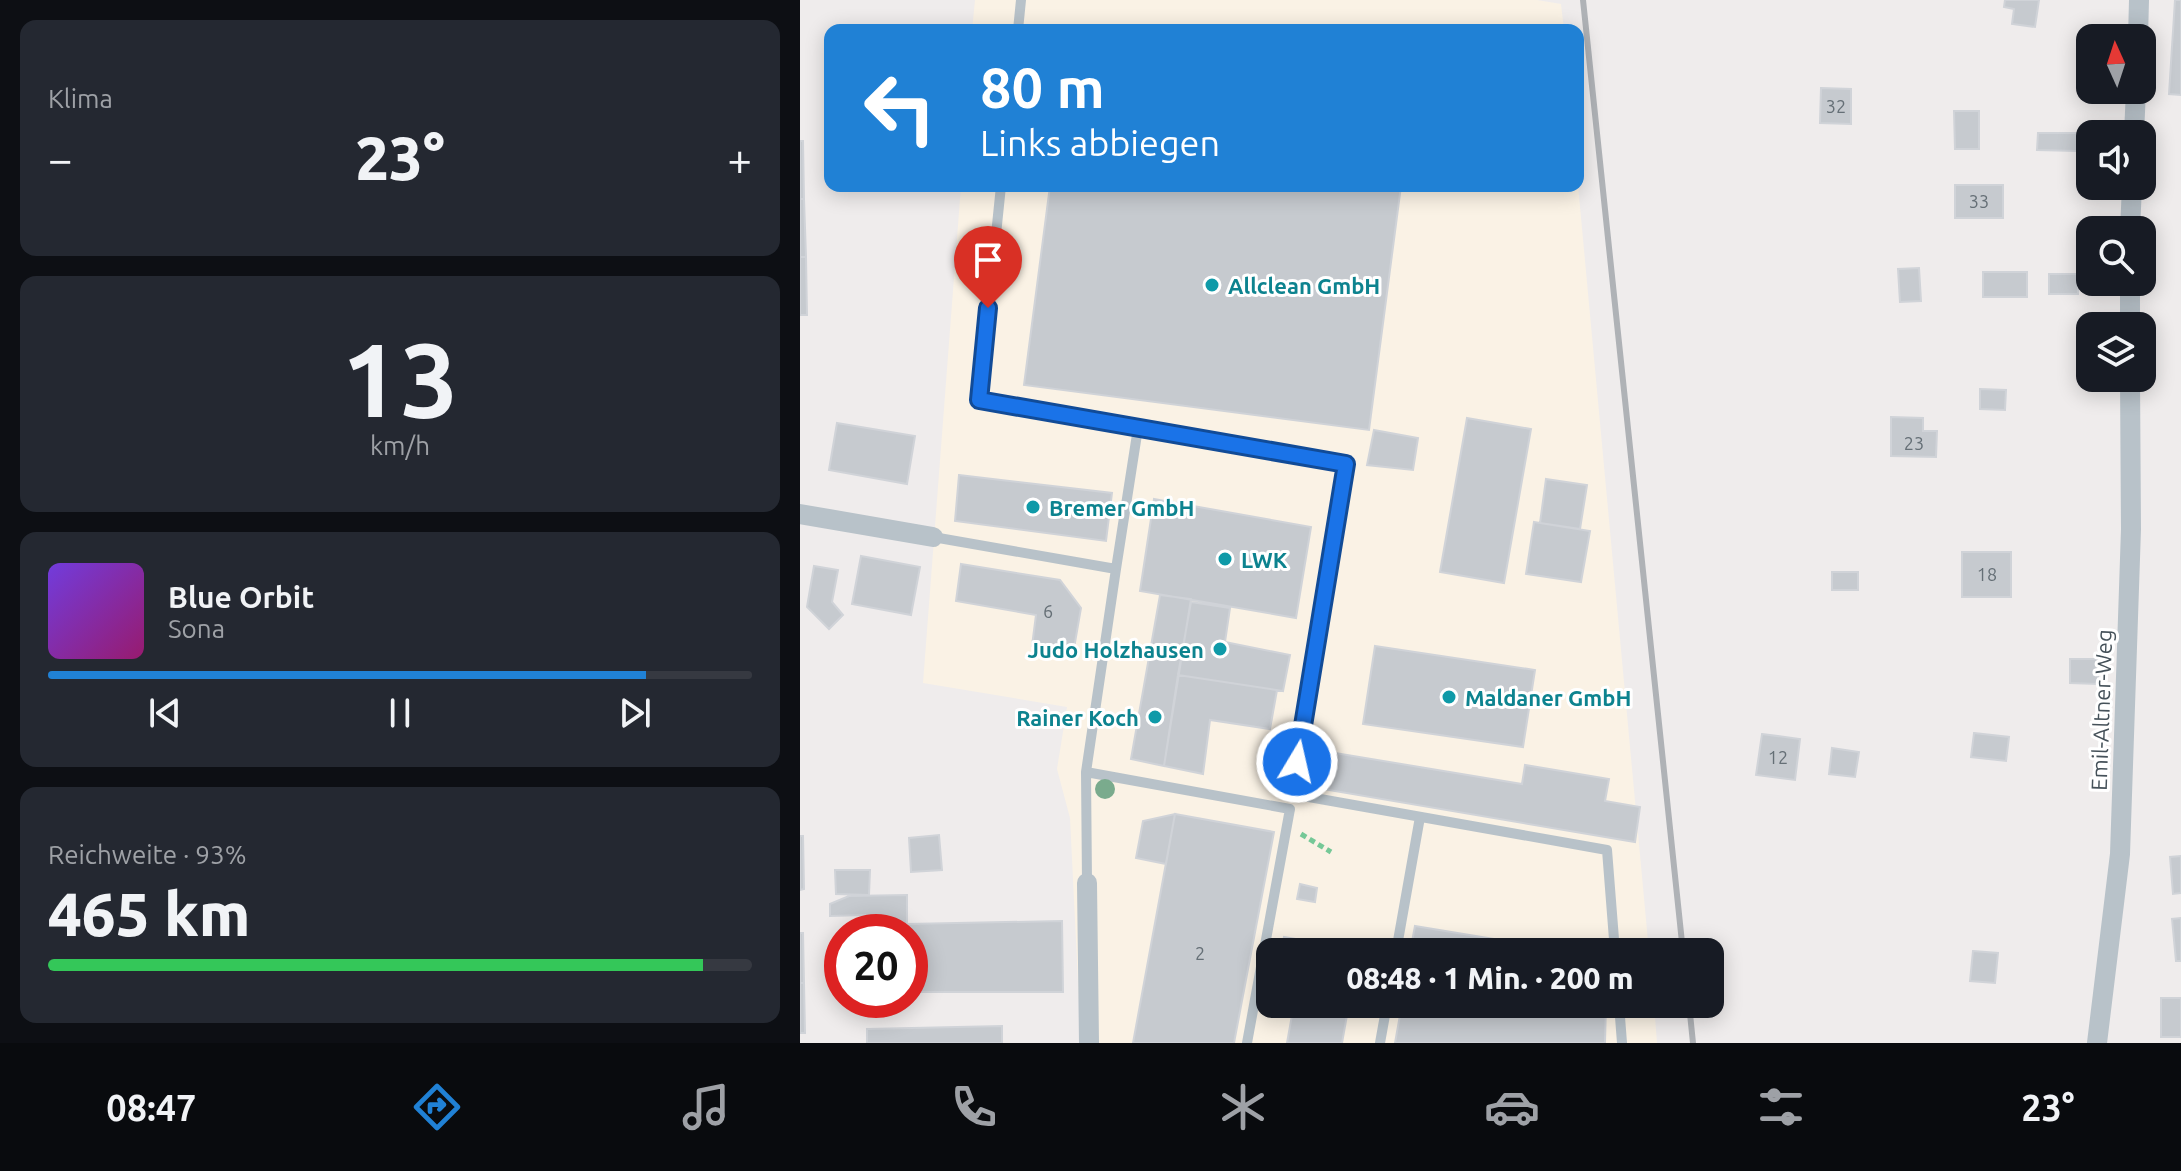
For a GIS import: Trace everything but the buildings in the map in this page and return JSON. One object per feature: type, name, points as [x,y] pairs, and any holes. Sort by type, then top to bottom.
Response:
[{"type":"street","points":[[2138,24],[2139,0]]},
{"type":"street","name":"Emil-Altner-Weg","points":[[2097,1043],[2120,854],[2131,529],[2130,392]]},
{"type":"street","points":[[800,514],[933,537]]},
{"type":"street","points":[[1087,883],[1089,1043]]},
{"type":"lane","points":[[1019,24],[1021,0]]},
{"type":"lane","points":[[1000,192],[979,400],[1346,464],[1290,809],[1247,1043]]},
{"type":"lane","points":[[1087,883],[1086,772],[1138,428]]},
{"type":"lane","points":[[933,537],[1116,569]]},
{"type":"lane","points":[[1086,772],[1290,809]]},
{"type":"lane","points":[[1292,794],[1607,850],[1614,938]]},
{"type":"lane","points":[[1398,938],[1420,817]]},
{"type":"lane","points":[[1380,1043],[1384,1018]]},
{"type":"lane","points":[[1620,1018],[1622,1043]]},
{"type":"path","points":[[1287,825],[1331,852]]},
{"type":"shaded area","points":[[975,0],[1537,0],[1561,4],[1563,24],[973,24]]},
{"type":"shaded area","points":[[961,192],[1579,192],[1648,938],[1256,938],[1256,1018],[1655,1018],[1657,1043],[1081,1043],[1070,818],[1057,769],[1067,707],[923,683]]},
{"type":"railway","points":[[1583,0],[1682,938]]},
{"type":"railway","points":[[1690,1018],[1693,1043]]},
{"type":"place","name":"Allclean GmbH","points":[[1212,285]]},
{"type":"place","name":"Bremer GmbH","points":[[1033,507]]},
{"type":"place","name":"LWK","points":[[1225,559]]},
{"type":"place","name":"Judo Holzhausen","points":[[1220,649]]},
{"type":"place","name":"Maldaner GmbH","points":[[1449,697]]},
{"type":"place","name":"Rainer Koch","points":[[1155,717]]},
{"type":"route","points":[[988,308],[979,400],[1346,464],[1297,762]]}]
